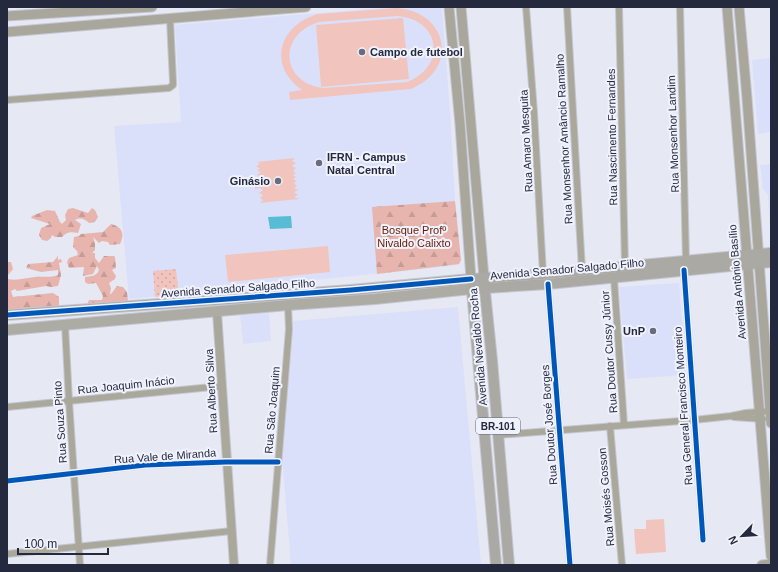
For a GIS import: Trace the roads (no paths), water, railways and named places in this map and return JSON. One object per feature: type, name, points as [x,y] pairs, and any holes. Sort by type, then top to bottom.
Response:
[{"type":"highway","name":"Avenida Senador Salgado Filho","points":[[760,259],[771,253]]},
{"type":"highway","name":"Avenida Senador Salgado Filho","points":[[484,283],[548,284],[614,278],[685,266],[760,259],[771,262]]},
{"type":"highway","name":"Avenida Senador Salgado Filho","points":[[471,284],[543,274],[625,266],[685,266]]},
{"type":"highway","name":"Avenida Nevaldo Rocha","points":[[484,283],[509,565]]},
{"type":"highway","name":"Avenida Nevaldo Rocha","points":[[471,284],[496,565]]},
{"type":"main road","points":[[7,16],[152,7]]},
{"type":"main road","points":[[7,32],[170,19],[200,12],[306,7]]},
{"type":"main road","name":"Avenida Nevaldo Rocha","points":[[449,7],[460,124],[471,284]]},
{"type":"main road","name":"Avenida Nevaldo Rocha","points":[[461,7],[484,283]]},
{"type":"main road","name":"Avenida Antônio Basílio","points":[[726,7],[759,415],[769,511],[771,556]]},
{"type":"main road","name":"Avenida Antônio Basílio","points":[[739,7],[760,259],[771,423]]},
{"type":"main road","name":"Avenida Senador Salgado Filho","points":[[7,315],[350,290],[471,284]]},
{"type":"main road","name":"Avenida Senador Salgado Filho","points":[[7,330],[288,305],[352,301],[471,284]]},
{"type":"main road","points":[[350,290],[356,294],[356,297],[352,301]]},
{"type":"main road","points":[[754,348],[767,369]]},
{"type":"main road","points":[[762,565],[771,564]]},
{"type":"street","name":"Rua Amaro Mesquita","points":[[526,7],[534,112],[543,274]]},
{"type":"street","name":"Rua Monsenhor Amâncio Ramalho","points":[[567,7],[582,270]]},
{"type":"street","name":"Rua Nascimento Fernandes","points":[[619,7],[625,266]]},
{"type":"street","name":"Rua Monsenhor Landim","points":[[680,7],[685,266]]},
{"type":"street","points":[[7,100],[169,88],[173,85],[170,19]]},
{"type":"street","name":"Rua General Francisco Monteiro","points":[[685,266],[703,540]]},
{"type":"street","name":"Rua Doutor Cussy Júnior","points":[[614,278],[624,425]]},
{"type":"street","name":"Rua Doutor José Borges","points":[[548,284],[570,565]]},
{"type":"street","name":"Rua São Joaquim","points":[[270,565],[289,328],[288,305]]},
{"type":"street","name":"Rua Alberto Silva","points":[[217,312],[234,565]]},
{"type":"street","name":"Rua Souza Pinto","points":[[65,325],[80,565]]},
{"type":"street","name":"Rua Joaquim Inácio","points":[[7,407],[222,386]]},
{"type":"street","points":[[498,435],[731,416],[771,415]]},
{"type":"street","name":"Rua Moisés Gosson","points":[[610,426],[622,565]]},
{"type":"street","name":"Rua Vale de Miranda","points":[[7,481],[145,465],[278,462]]},
{"type":"street","points":[[7,554],[232,531]]},
{"type":"water","points":[[291,216],[292,228],[270,229],[268,217]]},
{"type":"place","name":"Campo de futebol","points":[[362,52]]},
{"type":"place","name":"IFRN - Campus Natal Central","points":[[319,163]]},
{"type":"place","name":"Ginásio","points":[[278,181]]},
{"type":"place","name":"UnP","points":[[653,331]]},
{"type":"park label","name":"Bosque Profº Nivaldo Calixto","points":[[414,236]]}]
